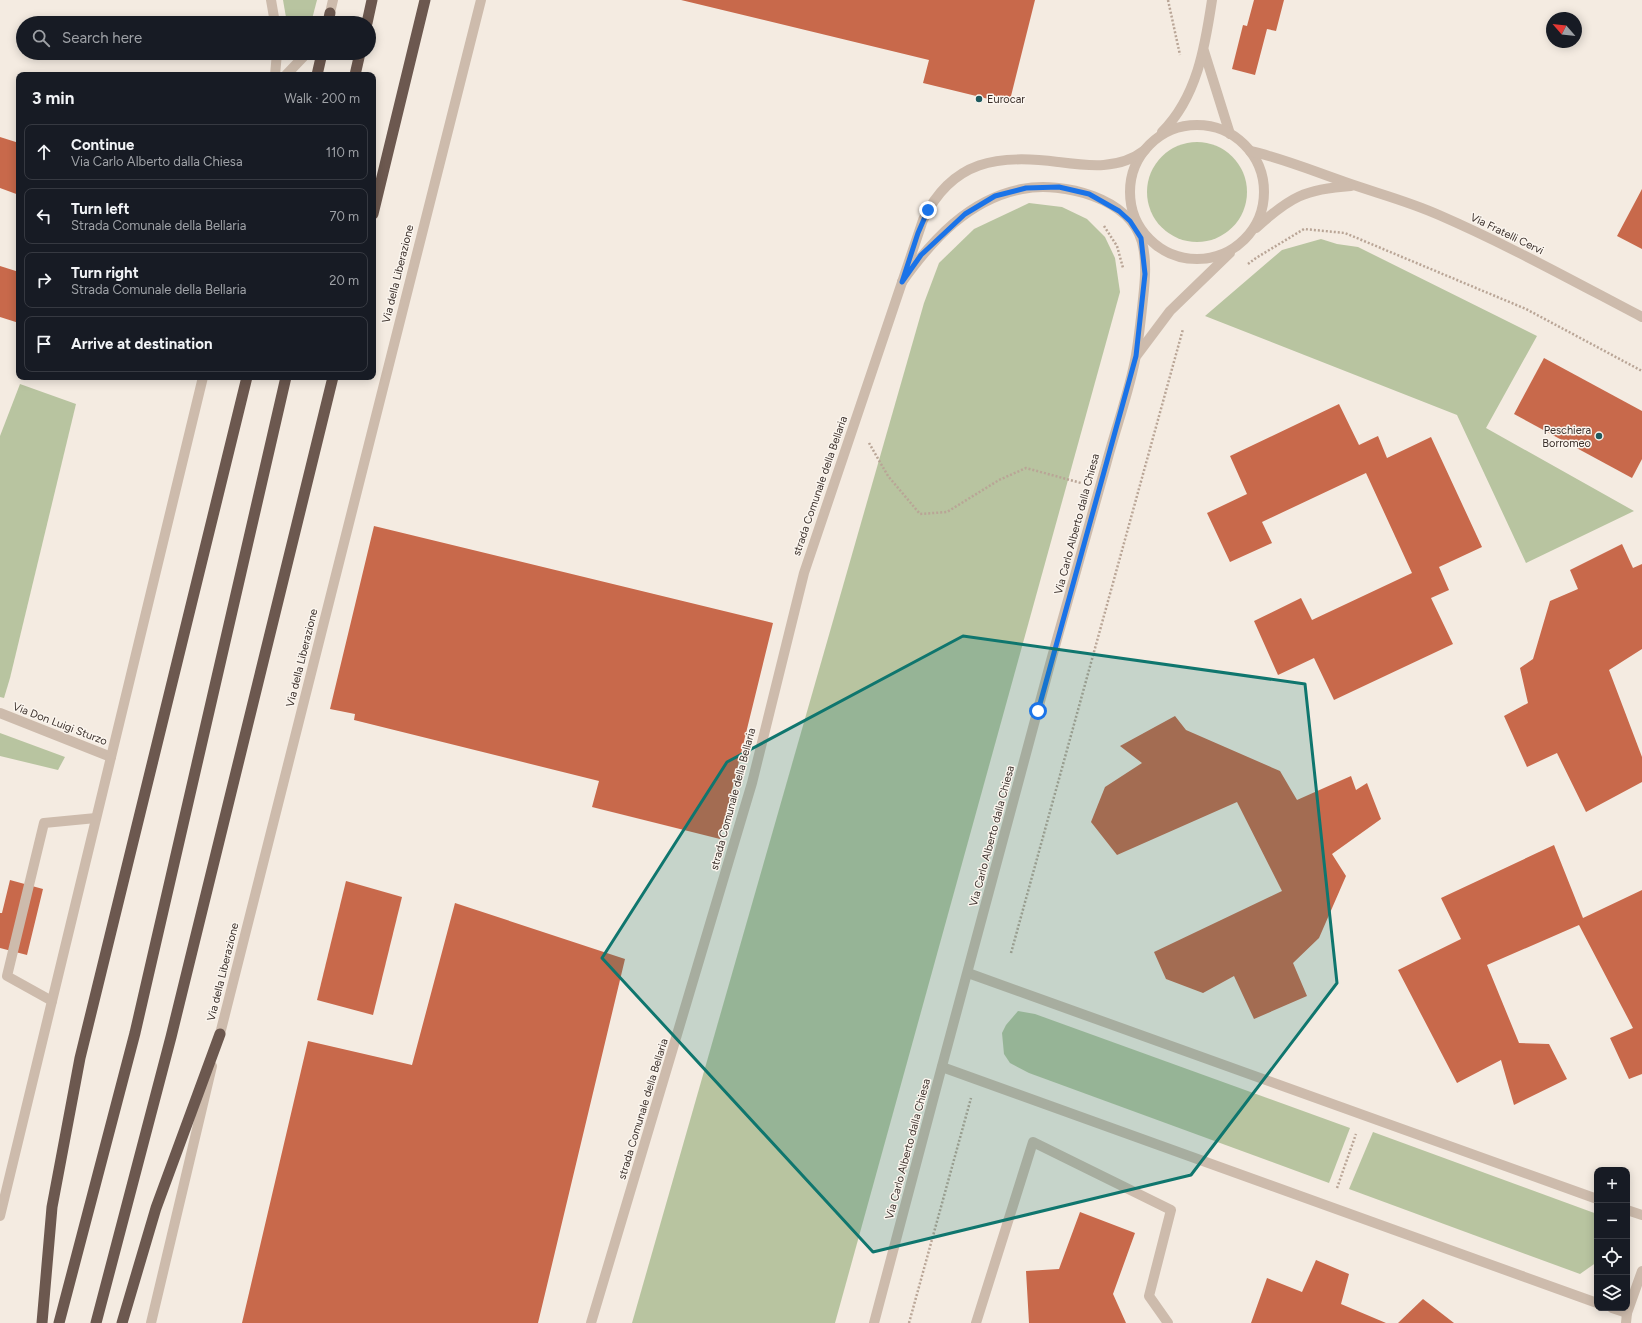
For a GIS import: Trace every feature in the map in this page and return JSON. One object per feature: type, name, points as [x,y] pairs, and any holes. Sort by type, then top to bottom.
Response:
[{"type":"highway","points":[[369,16],[372,0]]},
{"type":"highway","points":[[376,202],[426,0]]},
{"type":"highway","points":[[318,72],[320,60]]},
{"type":"highway","points":[[356,72],[358,60]]},
{"type":"highway","points":[[42,1323],[52,1207],[80,1058],[246,380]]},
{"type":"highway","points":[[59,1323],[135,1034],[285,380]]},
{"type":"highway","points":[[96,1323],[173,1029],[332,380]]},
{"type":"highway","points":[[122,1323],[156,1208],[220,1034]]},
{"type":"street","points":[[271,0],[274,16]]},
{"type":"street","points":[[329,16],[333,0]]},
{"type":"street","name":"Via della Liberazione","points":[[151,1323],[220,1034],[481,0]]},
{"type":"street","points":[[902,282],[928,210],[943,190],[962,173],[973,167],[984,163],[1006,159],[1100,166],[1128,160],[1149,146],[1171,130],[1194,125],[1210,126],[1230,134],[1250,151],[1260,170],[1264,198],[1259,217],[1243,241],[1219,256],[1196,260],[1170,254],[1149,240],[1141,231],[1134,216],[1130,193],[1134,167],[1149,146],[1169,125],[1182,107],[1196,78],[1204,51],[1212,0]]},
{"type":"street","points":[[1204,51],[1230,134]]},
{"type":"street","points":[[275,72],[276,60]]},
{"type":"street","points":[[289,72],[300,60]]},
{"type":"street","name":"Via Fratelli Cervi","points":[[1250,151],[1279,158],[1356,185],[1378,191],[1439,215],[1523,255],[1642,317]]},
{"type":"street","name":"Via Fratelli Cervi","points":[[1243,241],[1281,206],[1302,194],[1314,190],[1356,185]]},
{"type":"street","name":"Via Carlo Alberto dalla Chiesa","points":[[874,1323],[942,1067],[1136,356],[1145,274],[1142,243],[1130,221],[1119,211],[1082,191],[1048,186],[1016,190],[984,202],[965,214],[921,255],[902,282]]},
{"type":"street","name":"Via Carlo Alberto dalla Chiesa","points":[[1136,356],[1170,311],[1243,241]]},
{"type":"street","name":"strada Comunale della Bellaria","points":[[591,1323],[752,783],[804,573],[902,282]]},
{"type":"street","points":[[0,1216],[202,380]]},
{"type":"street","name":"Via Don Luigi Sturzo","points":[[0,714],[111,757]]},
{"type":"street","points":[[52,1001],[7,976],[12,953],[44,823],[96,818]]},
{"type":"street","points":[[968,973],[1594,1198]]},
{"type":"street","points":[[942,1067],[1594,1302]]},
{"type":"street","points":[[976,1323],[1033,1142],[1171,1210],[1149,1296],[1168,1323]]},
{"type":"street","points":[[1630,1211],[1642,1215]]},
{"type":"street","points":[[1616,1311],[1627,1318],[1642,1271]]},
{"type":"path","points":[[1168,0],[1178,42],[1179,58]]},
{"type":"path","points":[[1103,225],[1117,246],[1124,275]]},
{"type":"path","points":[[1244,268],[1256,258],[1304,229],[1345,233],[1526,309],[1642,371]]},
{"type":"path","points":[[1011,953],[1184,325]]},
{"type":"path","points":[[856,420],[888,476],[920,514],[947,512],[999,480],[1026,468],[1084,484]]},
{"type":"path","points":[[909,1323],[973,1093]]},
{"type":"path","points":[[1330,1207],[1363,1115]]},
{"type":"highlighted area","points":[[963,636],[1305,684],[1337,983],[1191,1175],[873,1252],[602,958],[727,762]]},
{"type":"green space","points":[[283,0],[317,0],[313,16],[286,16]]},
{"type":"green space","points":[[1197,142],[1207,143],[1225,150],[1239,164],[1246,182],[1246,202],[1239,220],[1225,234],[1207,241],[1197,242],[1187,241],[1169,234],[1155,220],[1148,202],[1147,192],[1148,182],[1155,164],[1169,150],[1187,143]]},
{"type":"green space","points":[[1029,203],[1062,207],[1087,219],[1105,237],[1115,258],[1120,292],[835,1323],[632,1323],[924,303],[939,263],[974,229]]},
{"type":"green space","points":[[1321,239],[1337,244],[1358,247],[1537,336],[1486,428],[1634,511],[1526,563],[1457,415],[1205,316],[1282,250]]},
{"type":"green space","points":[[20,384],[76,404],[4,698],[0,697],[0,436]]},
{"type":"green space","points":[[0,733],[65,757],[58,770],[0,756]]},
{"type":"green space","points":[[1018,1011],[1035,1014],[1350,1128],[1329,1183],[1029,1073],[1010,1063],[1004,1054],[1002,1033],[1006,1025]]},
{"type":"green space","points":[[1373,1132],[1594,1213],[1594,1264],[1580,1274],[1349,1189]]},
{"type":"building","points":[[681,0],[1035,0],[1009,104],[923,83],[929,60]]},
{"type":"building","points":[[1254,0],[1284,0],[1276,31],[1267,29],[1255,75],[1232,69],[1243,25],[1247,26]]},
{"type":"building","points":[[0,137],[16,142],[16,194],[0,188]]},
{"type":"building","points":[[1642,189],[1642,249],[1617,236]]},
{"type":"building","points":[[0,266],[16,271],[16,322],[0,317]]},
{"type":"building","name":"Peschiera Borromeo","points":[[1544,358],[1642,411],[1642,459],[1632,478],[1514,414]]},
{"type":"building","points":[[1339,404],[1359,445],[1378,436],[1387,458],[1431,437],[1482,547],[1439,567],[1449,590],[1431,598],[1453,644],[1334,700],[1314,658],[1278,675],[1254,621],[1301,598],[1312,620],[1412,573],[1366,473],[1262,522],[1272,543],[1230,562],[1207,513],[1247,494],[1230,456]]},
{"type":"building","points":[[374,526],[773,623],[720,839],[592,807],[599,781],[354,720],[355,714],[330,709]]},
{"type":"building","points":[[1622,544],[1633,568],[1642,564],[1642,649],[1609,670],[1642,757],[1642,782],[1586,812],[1557,753],[1527,767],[1504,716],[1528,703],[1520,668],[1533,659],[1550,601],[1578,589],[1570,570]]},
{"type":"building","points":[[1175,716],[1186,730],[1280,771],[1297,800],[1351,776],[1356,790],[1367,783],[1381,819],[1332,854],[1346,876],[1319,938],[1293,963],[1307,996],[1254,1019],[1234,976],[1203,993],[1166,979],[1154,952],[1282,891],[1237,802],[1117,855],[1091,822],[1105,787],[1142,763],[1120,746]]},
{"type":"building","points":[[1554,845],[1583,918],[1642,890],[1642,1074],[1629,1079],[1610,1038],[1633,1028],[1579,925],[1487,965],[1519,1043],[1549,1044],[1567,1079],[1514,1105],[1501,1060],[1457,1083],[1398,970],[1461,939],[1441,898]]},
{"type":"building","points":[[10,880],[43,889],[27,955],[0,948],[0,913],[2,913]]},
{"type":"building","points":[[346,881],[402,897],[373,1015],[317,1000]]},
{"type":"building","points":[[455,903],[625,959],[538,1323],[242,1323],[308,1041],[412,1065]]},
{"type":"building","points":[[1080,1212],[1135,1233],[1113,1294],[1126,1323],[1029,1323],[1026,1271],[1059,1269]]},
{"type":"building","points":[[1316,1260],[1349,1274],[1341,1304],[1386,1323],[1251,1323],[1267,1278],[1302,1292]]},
{"type":"building","points":[[1423,1299],[1454,1323],[1398,1323]]},
{"type":"place","name":"Eurocar","points":[[979,99]]},
{"type":"place","name":"Peschiera Borromeo","points":[[1599,436]]},
{"type":"route","points":[[928,210],[918,233],[902,282],[921,255],[965,214],[995,196],[1026,188],[1048,186],[1059,187],[1074,189],[1089,194],[1119,211],[1130,221],[1141,238],[1145,274],[1136,356],[1038,711]]}]
